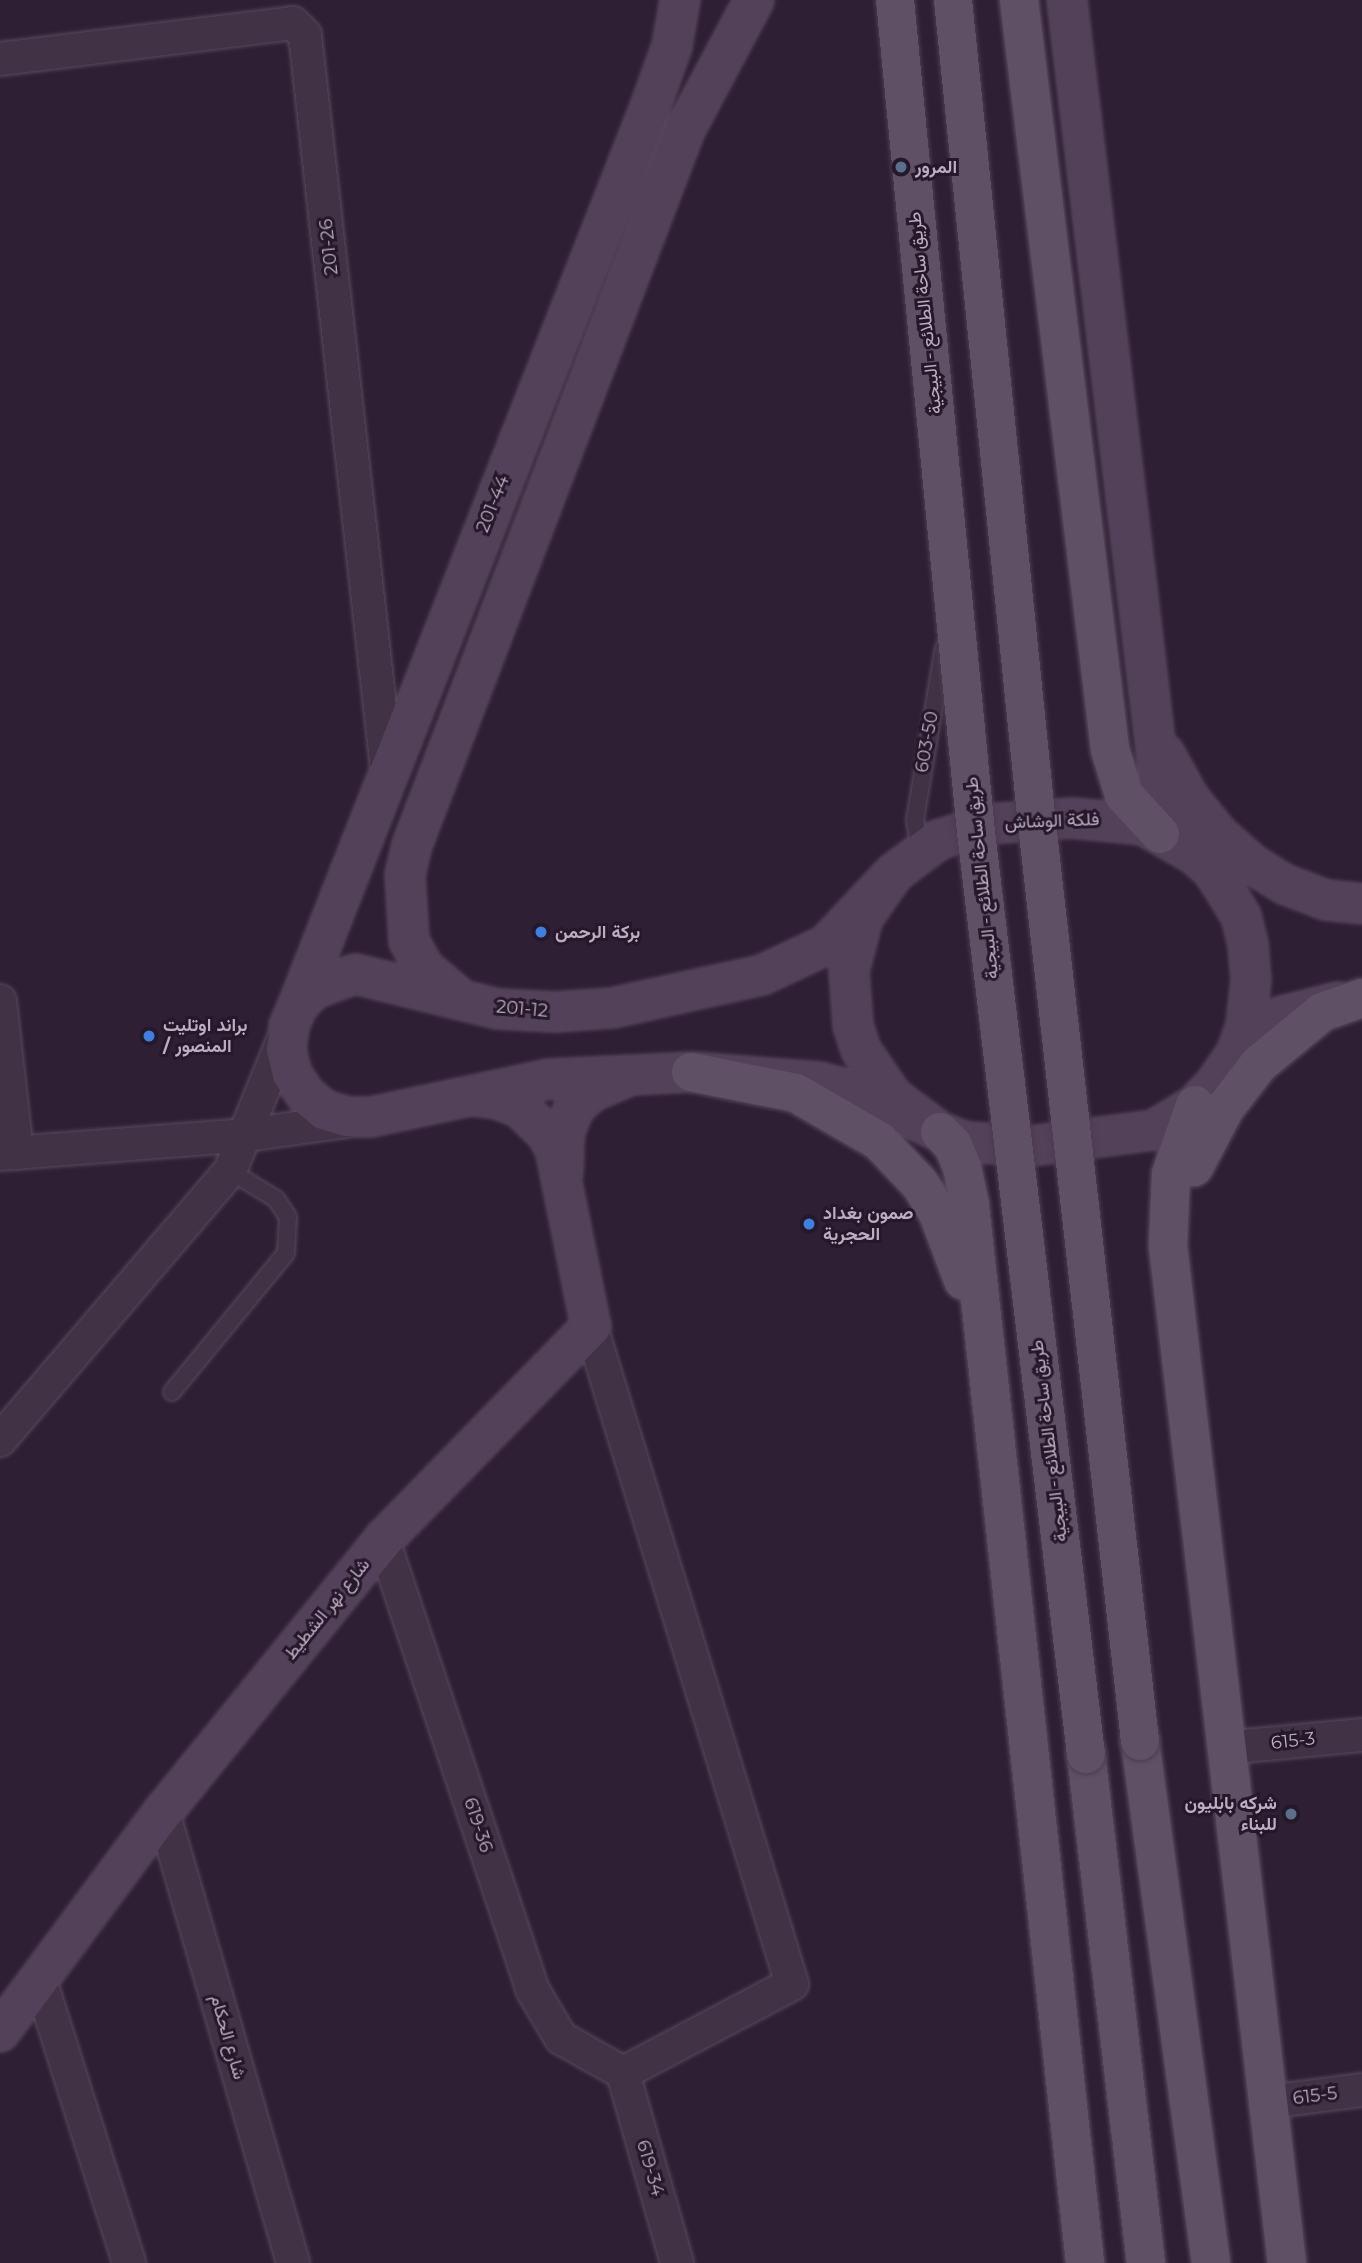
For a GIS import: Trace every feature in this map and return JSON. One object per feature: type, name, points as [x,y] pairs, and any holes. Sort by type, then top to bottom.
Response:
[{"type":"main road","name":"201-44","points":[[294,1016],[387,770],[649,110],[671,46],[680,0]]},
{"type":"main road","points":[[498,1009],[458,996],[424,968],[410,941],[405,875],[412,845],[685,130],[754,0]]},
{"type":"main road","name":"طريق ساحة الطلائع - البيجية","points":[[895,0],[976,832],[1146,2263]]},
{"type":"main road","points":[[953,0],[1037,824],[1140,1741],[1211,2263]]},
{"type":"main road","points":[[1019,0],[1089,585],[1115,770],[1124,796],[1160,834]]},
{"type":"main road","points":[[1067,0],[1150,716],[1168,822],[1203,863],[1232,887],[1276,905],[1362,905]]},
{"type":"main road","points":[[1150,716],[1166,758],[1189,798],[1226,841],[1284,884],[1326,900],[1362,905]]},
{"type":"main road","name":"فلكة الوشاش","points":[[1072,818],[1123,820],[1160,834],[1203,863],[1241,916],[1251,968],[1246,1026],[1228,1065],[1195,1105],[1154,1130],[1101,1140],[996,1146],[940,1132],[917,1118],[881,1083],[861,1050],[853,1026],[849,971],[863,918],[890,877],[920,849],[988,824],[1072,818]]},
{"type":"main road","name":"201-12","points":[[294,1016],[314,989],[355,974],[498,1009],[555,1012],[612,1008],[762,975],[826,945],[890,877]]},
{"type":"main road","points":[[1228,1065],[1246,1040],[1283,1016],[1362,997]]},
{"type":"main road","points":[[1173,1299],[1179,1206],[1199,1155],[1225,1108],[1259,1064],[1291,1035],[1322,1012],[1362,997]]},
{"type":"main road","points":[[294,1016],[286,1050],[292,1074],[304,1094],[324,1110],[347,1117],[371,1117],[550,1079],[691,1072],[818,1082],[861,1093],[940,1132],[953,1145],[962,1167],[970,1206],[1085,2263]]},
{"type":"main road","points":[[691,1072],[796,1093],[854,1122],[904,1165],[938,1213],[957,1258],[987,1375]]},
{"type":"main road","points":[[563,1181],[564,1134],[574,1108],[591,1092],[642,1073]]},
{"type":"main road","points":[[456,1097],[483,1096],[520,1108],[546,1133],[563,1181],[591,1328]]},
{"type":"main road","points":[[1195,1105],[1171,1174],[1168,1246],[1224,1748],[1287,2263]]},
{"type":"main road","name":"شارع نهر الشطيط","points":[[0,2032],[163,1812],[383,1540],[591,1328]]},
{"type":"street","name":"201-26","points":[[0,59],[293,23],[305,36],[387,770]]},
{"type":"street","points":[[0,1001],[8,1154],[247,1135],[371,1117]]},
{"type":"street","points":[[0,1440],[230,1171],[294,1016]]},
{"type":"street","points":[[591,1328],[792,1984],[623,2073]]},
{"type":"street","name":"619-36","points":[[383,1540],[533,1989],[561,2038],[623,2073]]},
{"type":"street","name":"615-3","points":[[1224,1748],[1362,1735]]},
{"type":"street","name":"شارع الحكام","points":[[163,1812],[293,2263]]},
{"type":"street","points":[[40,1980],[130,2263]]},
{"type":"street","name":"619-34","points":[[623,2073],[677,2263]]},
{"type":"street","name":"615-5","points":[[1268,2102],[1362,2090]]},
{"type":"lane","name":"603-50","points":[[920,849],[915,820],[946,634]]},
{"type":"lane","points":[[172,1392],[286,1253],[288,1217],[276,1199],[230,1171]]},
{"type":"place","name":"المرور","points":[[901,167]]},
{"type":"place","name":"بركة الرحمن","points":[[541,932]]},
{"type":"place","name":"براند اوتليت / المنصور","points":[[149,1036]]},
{"type":"place","name":"صمون بغداد الحجرية","points":[[809,1224]]},
{"type":"place","name":"شركه بابليون للبناء","points":[[1291,1814]]}]
